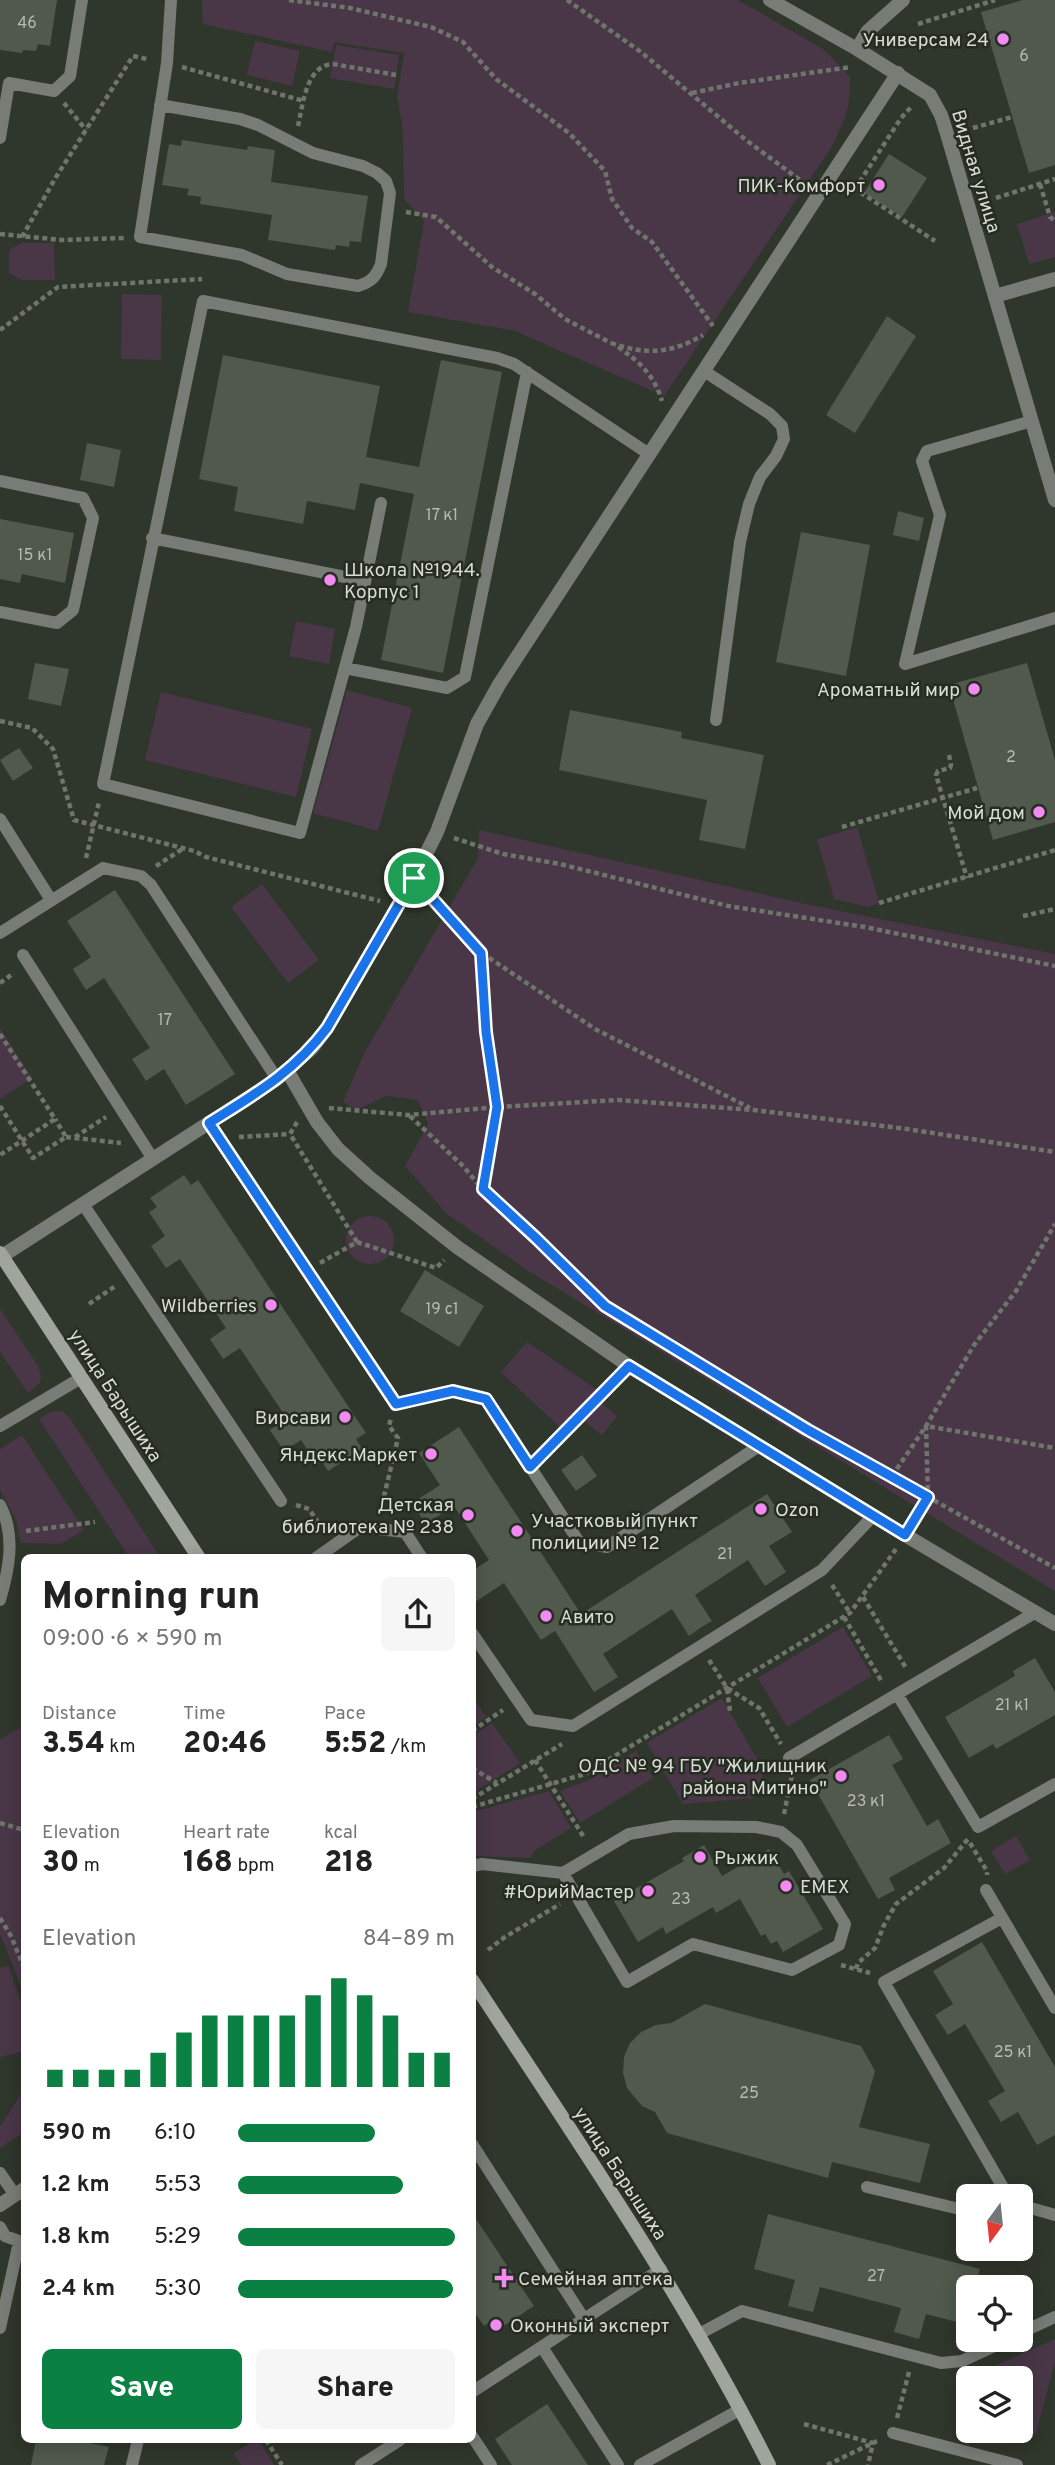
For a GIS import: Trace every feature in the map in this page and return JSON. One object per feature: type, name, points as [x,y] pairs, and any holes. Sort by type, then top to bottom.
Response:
[{"type":"main road","name":"улица Барышиха","points":[[1,1255],[196,1554]]},
{"type":"main road","name":"улица Барышиха","points":[[476,1986],[660,2269],[741,2409],[769,2465]]},
{"type":"street","name":"Видная улица","points":[[771,0],[898,73],[930,95],[941,115],[1055,500]]},
{"type":"street","points":[[857,49],[868,31],[903,0]]},
{"type":"street","points":[[1,1255],[83,1204],[149,1152],[209,1123],[282,1075],[312,1048],[327,1028],[414,878],[437,832],[477,724],[500,683],[898,73]]},
{"type":"street","points":[[996,296],[1055,279]]},
{"type":"street","points":[[282,1075],[338,1149],[370,1178],[467,1254],[629,1366],[1055,1624]]},
{"type":"street","points":[[0,2205],[20,2192]]},
{"type":"lane","points":[[0,138],[9,83],[54,91],[70,76],[82,0]]},
{"type":"lane","points":[[160,105],[240,119],[258,125],[313,153],[363,166],[386,181],[390,193],[390,210],[377,275],[369,283],[358,286],[287,274],[242,255],[140,237],[160,105],[167,63],[171,0]]},
{"type":"lane","points":[[381,503],[345,668],[300,833],[103,784],[203,301],[497,358],[527,372],[649,454]]},
{"type":"lane","points":[[704,370],[770,414],[782,426],[784,439],[776,456],[760,477],[749,504],[740,542],[716,720]]},
{"type":"lane","points":[[345,668],[447,688],[465,677],[527,372]]},
{"type":"lane","points":[[1032,421],[928,451],[923,455],[922,461],[940,515],[905,664],[1055,618]]},
{"type":"lane","points":[[0,481],[83,498],[93,519],[73,610],[57,623],[0,612]]},
{"type":"lane","points":[[152,538],[365,581]]},
{"type":"lane","points":[[0,819],[51,900]]},
{"type":"lane","points":[[0,933],[103,868],[141,876],[151,885],[282,1075]]},
{"type":"lane","points":[[23,955],[149,1152]]},
{"type":"lane","points":[[209,1123],[396,1404],[453,1391],[486,1399],[579,1542],[607,1546],[759,1446]]},
{"type":"lane","points":[[83,1204],[281,1500]]},
{"type":"lane","points":[[0,1426],[81,1378]]},
{"type":"lane","points":[[0,1505],[9,1533],[9,1565],[0,1600]]},
{"type":"lane","points":[[476,1639],[531,1720],[573,1726],[822,1570],[873,1516]]},
{"type":"lane","points":[[322,1554],[360,1527],[405,1532],[419,1554]]},
{"type":"lane","points":[[789,1758],[1036,1612]]},
{"type":"lane","points":[[897,1694],[978,1827],[1055,1784]]},
{"type":"lane","points":[[476,1865],[563,1873],[629,1833],[674,1826],[756,1827],[781,1832],[797,1845],[845,1924],[839,1945],[792,1970],[693,1944],[627,1982],[563,1873]]},
{"type":"lane","points":[[986,1890],[1055,2008]]},
{"type":"lane","points":[[1001,2184],[884,1982],[1002,1918]]},
{"type":"lane","points":[[476,2150],[584,2319]]},
{"type":"lane","points":[[0,2173],[20,2192]]},
{"type":"lane","points":[[867,2187],[956,2208]]},
{"type":"lane","points":[[1033,2209],[1055,2215]]},
{"type":"lane","points":[[0,2227],[5,2236],[21,2243]]},
{"type":"lane","points":[[0,2328],[21,2247]]},
{"type":"lane","points":[[476,2389],[660,2269]]},
{"type":"lane","points":[[699,2334],[742,2311],[941,2363],[962,2361],[981,2352]]},
{"type":"lane","points":[[1033,2327],[1055,2317]]},
{"type":"lane","points":[[542,2347],[618,2465]]},
{"type":"lane","points":[[640,2465],[741,2409]]},
{"type":"lane","points":[[893,2433],[1017,2465]]},
{"type":"lane","points":[[476,2442],[491,2465]]},
{"type":"lane","points":[[132,2465],[137,2443]]},
{"type":"lane","points":[[361,2465],[395,2443]]},
{"type":"path","points":[[289,0],[350,8],[431,27],[463,42],[496,79],[569,133],[605,171],[612,199],[632,228],[652,243],[715,328],[675,348],[655,351],[635,351],[611,343]]},
{"type":"path","points":[[567,0],[641,52],[755,147],[808,186]]},
{"type":"path","points":[[918,24],[995,0]]},
{"type":"path","points":[[22,237],[133,56],[147,59]]},
{"type":"path","points":[[167,63],[304,101]]},
{"type":"path","points":[[692,93],[739,83],[880,63]]},
{"type":"path","points":[[293,144],[315,71],[323,64],[396,75]]},
{"type":"path","points":[[855,189],[901,118],[918,101]]},
{"type":"path","points":[[65,104],[86,130]]},
{"type":"path","points":[[973,128],[1012,117]]},
{"type":"path","points":[[996,198],[1055,179]]},
{"type":"path","points":[[846,183],[935,241]]},
{"type":"path","points":[[1040,184],[1050,217],[1055,221]]},
{"type":"path","points":[[416,214],[436,217],[492,267],[535,294],[565,319],[636,359],[657,385],[664,405]]},
{"type":"path","points":[[0,234],[101,240]]},
{"type":"path","points":[[0,330],[58,287],[202,279]]},
{"type":"path","points":[[0,721],[32,728],[53,749],[74,820],[94,823],[184,848],[206,857],[398,906]]},
{"type":"path","points":[[949,755],[950,768],[938,771],[936,775],[967,878]]},
{"type":"path","points":[[842,827],[978,788]]},
{"type":"path","points":[[88,849],[94,823]]},
{"type":"path","points":[[437,832],[503,853],[560,864],[728,906],[865,927],[1055,966]]},
{"type":"path","points":[[149,871],[184,848]]},
{"type":"path","points":[[879,903],[1055,850]]},
{"type":"path","points":[[414,878],[481,953],[595,1029],[754,1110]]},
{"type":"path","points":[[1023,916],[1055,909]]},
{"type":"path","points":[[481,953],[486,1032],[497,1107],[483,1189]]},
{"type":"path","points":[[0,1034],[66,1137]]},
{"type":"path","points":[[290,1135],[308,1106],[409,1115],[618,1100],[754,1110],[907,1129],[1055,1152]]},
{"type":"path","points":[[0,1107],[33,1158],[66,1137],[149,1152]]},
{"type":"path","points":[[74,1138],[121,1108]]},
{"type":"path","points":[[409,1115],[605,1306],[808,1430],[1055,1567]]},
{"type":"path","points":[[0,1155],[55,1119]]},
{"type":"path","points":[[219,1138],[290,1135]]},
{"type":"path","points":[[290,1135],[357,1242],[425,1264]]},
{"type":"path","points":[[892,1476],[926,1426],[974,1345],[1016,1291],[1055,1224]]},
{"type":"path","points":[[308,1271],[357,1242]]},
{"type":"path","points":[[89,1304],[131,1276]]},
{"type":"path","points":[[530,1467],[629,1366]]},
{"type":"path","points":[[377,1529],[397,1438],[389,1426],[396,1404]]},
{"type":"path","points":[[926,1426],[1055,1448]]},
{"type":"path","points":[[476,1806],[585,1774],[850,1613],[905,1535],[928,1497],[926,1426]]},
{"type":"path","points":[[281,1500],[309,1509],[334,1545]]},
{"type":"path","points":[[9,1533],[94,1522]]},
{"type":"path","points":[[822,1570],[850,1613]]},
{"type":"path","points":[[863,1597],[915,1683]]},
{"type":"path","points":[[844,1617],[878,1675]]},
{"type":"path","points":[[701,1646],[727,1688],[730,1711]]},
{"type":"path","points":[[727,1688],[759,1708],[789,1758]]},
{"type":"path","points":[[476,1728],[517,1700]]},
{"type":"path","points":[[476,1796],[569,1739],[573,1726]]},
{"type":"path","points":[[535,1760],[594,1854]]},
{"type":"path","points":[[476,1770],[497,1783]]},
{"type":"path","points":[[784,1816],[788,1793]]},
{"type":"path","points":[[0,1823],[21,1829]]},
{"type":"path","points":[[856,1969],[858,1963],[876,1948],[884,1925],[897,1904],[944,1868],[978,1827]]},
{"type":"path","points":[[968,1839],[987,1871],[986,1890]]},
{"type":"path","points":[[488,1950],[576,1895]]},
{"type":"path","points":[[0,1917],[21,1961]]},
{"type":"path","points":[[832,1962],[881,1975]]},
{"type":"path","points":[[828,2465],[893,2433],[913,2356]]},
{"type":"path","points":[[804,2424],[873,2443]]},
{"type":"path","points":[[268,2443],[282,2465]]},
{"type":"path","points":[[868,2465],[873,2443]]},
{"type":"shaded area","points":[[202,0],[738,0],[823,49],[850,77],[848,107],[829,151],[664,396],[515,331],[408,312],[424,221],[404,199],[403,131],[397,96],[404,53],[334,42],[332,52],[203,24]]},
{"type":"shaded area","points":[[255,41],[300,51],[292,86],[247,75]]},
{"type":"shaded area","points":[[336,45],[399,55],[394,89],[330,78]]},
{"type":"shaded area","points":[[1055,212],[1055,257],[1029,264],[1017,224]]},
{"type":"shaded area","points":[[21,243],[54,243],[55,280],[22,280],[9,273],[9,250]]},
{"type":"shaded area","points":[[122,294],[162,295],[161,360],[121,359]]},
{"type":"shaded area","points":[[296,621],[335,629],[329,664],[289,656]]},
{"type":"shaded area","points":[[347,690],[412,708],[378,831],[313,813]]},
{"type":"shaded area","points":[[161,692],[312,729],[296,797],[145,760]]},
{"type":"shaded area","points":[[857,827],[879,903],[868,907],[834,899],[817,839]]},
{"type":"shaded area","points":[[479,830],[801,903],[1055,954],[1055,1591],[527,1270],[447,1214],[405,1166],[428,1124],[418,1100],[386,1096],[356,1110],[343,1102],[365,1052],[478,858]]},
{"type":"shaded area","points":[[262,884],[319,960],[288,983],[231,907]]},
{"type":"shaded area","points":[[0,1028],[32,1078],[0,1099]]},
{"type":"shaded area","points":[[370,1216],[387,1223],[394,1240],[387,1257],[370,1264],[353,1257],[346,1240],[353,1223]]},
{"type":"shaded area","points":[[0,1309],[38,1366],[41,1375],[40,1383],[28,1393],[0,1352]]},
{"type":"shaded area","points":[[527,1342],[605,1395],[600,1402],[617,1416],[602,1435],[582,1419],[567,1434],[501,1372]]},
{"type":"shaded area","points":[[52,1411],[62,1411],[70,1418],[158,1554],[127,1554],[39,1419]]},
{"type":"shaded area","points":[[22,1435],[84,1530],[61,1544],[21,1543],[16,1520],[0,1489],[0,1449]]},
{"type":"shaded area","points":[[843,1627],[872,1676],[787,1727],[758,1678]]},
{"type":"shaded area","points":[[722,1698],[764,1771],[754,1798],[683,1804],[647,1743]]},
{"type":"shaded area","points":[[476,1702],[486,1717],[476,1724]]},
{"type":"shaded area","points":[[492,1723],[520,1763],[476,1791],[476,1734]]},
{"type":"shaded area","points":[[21,1727],[21,1986],[0,1933],[0,1740]]},
{"type":"shaded area","points":[[636,1751],[653,1778],[580,1823],[560,1791],[589,1780]]},
{"type":"shaded area","points":[[549,1791],[571,1828],[534,1851],[530,1858],[476,1856],[476,1811]]},
{"type":"shaded area","points":[[1016,1836],[1030,1860],[1005,1874],[991,1851]]},
{"type":"shaded area","points":[[9,1966],[21,2004],[21,2052],[0,2057],[0,1968]]},
{"type":"shaded area","points":[[21,2094],[21,2134],[0,2148],[0,2127]]},
{"type":"shaded area","points":[[1055,2339],[1055,2361],[1036,2434],[1033,2433],[1033,2366],[995,2366],[1026,2352],[1033,2352],[1033,2349]]},
{"type":"shaded area","points":[[251,2443],[261,2443],[274,2465],[241,2465],[233,2453]]},
{"type":"building","points":[[0,0],[57,0],[50,46],[38,44],[36,51],[23,50],[22,53],[0,50]]},
{"type":"building","points":[[1023,0],[1055,0],[1055,165],[1029,173],[981,12]]},
{"type":"building","points":[[182,140],[247,150],[248,146],[275,150],[271,182],[368,196],[361,242],[350,241],[349,247],[336,245],[335,250],[268,240],[272,215],[200,204],[201,197],[187,195],[189,189],[162,185],[169,144],[181,146]]},
{"type":"building","points":[[889,154],[927,178],[902,217],[864,193]]},
{"type":"building","points":[[887,316],[916,336],[855,433],[826,415]]},
{"type":"building","points":[[223,355],[380,386],[366,457],[419,467],[441,360],[502,372],[443,673],[381,660],[414,494],[360,483],[355,510],[307,501],[303,524],[234,511],[238,487],[199,479]]},
{"type":"building","points":[[87,443],[121,450],[114,487],[80,480]]},
{"type":"building","points":[[898,511],[924,518],[919,541],[893,535]]},
{"type":"building","points":[[0,519],[74,533],[65,583],[22,574],[20,583],[0,579]]},
{"type":"building","points":[[801,532],[870,545],[846,676],[776,662]]},
{"type":"building","points":[[35,663],[69,669],[61,706],[28,699]]},
{"type":"building","points":[[1027,663],[1055,760],[1055,822],[993,840],[949,685]]},
{"type":"building","points":[[570,710],[682,732],[681,738],[764,755],[745,849],[699,840],[707,800],[559,770]]},
{"type":"building","points":[[19,748],[33,768],[13,781],[0,760]]},
{"type":"building","points":[[115,890],[235,1074],[186,1105],[164,1069],[146,1081],[132,1059],[150,1048],[104,978],[86,990],[73,969],[91,957],[67,921]]},
{"type":"building","points":[[184,1175],[191,1185],[198,1180],[366,1433],[356,1439],[362,1449],[328,1471],[322,1462],[317,1465],[301,1440],[284,1451],[270,1430],[287,1419],[240,1348],[223,1359],[210,1339],[226,1328],[180,1259],[166,1268],[151,1246],[165,1236],[149,1212],[157,1207],[150,1198]]},
{"type":"building","points":[[425,1270],[484,1306],[459,1347],[400,1311]]},
{"type":"building","points":[[459,1427],[581,1614],[767,1494],[792,1532],[769,1546],[786,1572],[765,1586],[748,1560],[695,1595],[712,1621],[689,1636],[672,1609],[603,1654],[618,1677],[594,1692],[555,1631],[541,1640],[504,1583],[476,1601],[476,1568],[489,1560],[454,1506],[426,1524],[412,1503],[440,1485],[419,1453]]},
{"type":"building","points":[[582,1455],[597,1476],[576,1491],[561,1470]]},
{"type":"building","points":[[1035,1658],[1055,1692],[1055,1715],[996,1749],[993,1744],[969,1758],[945,1717],[1015,1676],[1013,1671]]},
{"type":"building","points":[[889,1735],[903,1759],[892,1765],[927,1826],[938,1819],[951,1843],[889,1878],[895,1890],[878,1899],[810,1780]]},
{"type":"building","points":[[704,1845],[722,1876],[769,1849],[784,1874],[789,1871],[823,1929],[783,1952],[777,1941],[771,1944],[765,1934],[761,1936],[740,1899],[716,1913],[713,1907],[666,1934],[663,1927],[638,1942],[614,1901],[684,1861],[682,1858]]},
{"type":"building","points":[[982,1942],[1055,2067],[1055,2135],[1037,2145],[1018,2112],[1001,2122],[988,2101],[1005,2091],[965,2024],[948,2035],[935,2015],[953,2004],[933,1971]]},
{"type":"building","points":[[705,2004],[861,2046],[875,2071],[859,2127],[930,2144],[920,2183],[832,2162],[828,2178],[667,2133],[655,2112],[642,2106],[627,2088],[623,2073],[624,2057],[630,2043],[641,2032],[656,2025],[671,2023]]},
{"type":"building","points":[[768,2214],[980,2269],[978,2275],[956,2275],[956,2322],[926,2314],[919,2339],[894,2332],[901,2308],[820,2287],[813,2312],[788,2306],[795,2280],[754,2269]]},
{"type":"building","points":[[476,2219],[534,2306],[496,2331],[490,2322],[484,2326],[476,2315]]},
{"type":"building","points":[[547,2404],[588,2465],[512,2465],[495,2439]]},
{"type":"building","points":[[35,2443],[90,2443],[109,2447],[104,2465],[31,2465]]},
{"type":"place","name":"Универсам 24","points":[[1003,39]]},
{"type":"place","name":"ПИК-Комфорт","points":[[879,185]]},
{"type":"place","name":"Школа №1944. Корпус 1","points":[[330,580]]},
{"type":"place","name":"Ароматный мир","points":[[974,689]]},
{"type":"place","name":"Мой дом","points":[[1039,812]]},
{"type":"place","name":"Wildberries","points":[[271,1305]]},
{"type":"place","name":"Вирсави","points":[[345,1417]]},
{"type":"place","name":"Яндекс.Маркет","points":[[431,1454]]},
{"type":"place","name":"Ozon","points":[[761,1509]]},
{"type":"place","name":"Детская библиотека № 238","points":[[468,1515]]},
{"type":"place","name":"Участковый пункт полиции № 12","points":[[517,1531]]},
{"type":"place","name":"Авито","points":[[546,1616]]},
{"type":"place","name":"ОДС № 94 ГБУ \"Жилищник района Митино\"","points":[[841,1776]]},
{"type":"place","name":"Рыжик","points":[[700,1857]]},
{"type":"place","name":"EMEX","points":[[786,1886]]},
{"type":"place","name":"#ЮрийМастер","points":[[648,1891]]},
{"type":"place","name":"Семейная аптека","points":[[504,2278]]},
{"type":"place","name":"Оконный эксперт","points":[[496,2325]]},
{"type":"route","points":[[414,878],[481,953],[486,1032],[497,1107],[483,1189],[605,1306],[808,1430],[928,1497],[905,1535],[629,1366],[530,1467],[486,1399],[453,1391],[396,1404],[209,1123],[288,1072],[312,1048],[327,1028],[414,878]]}]
